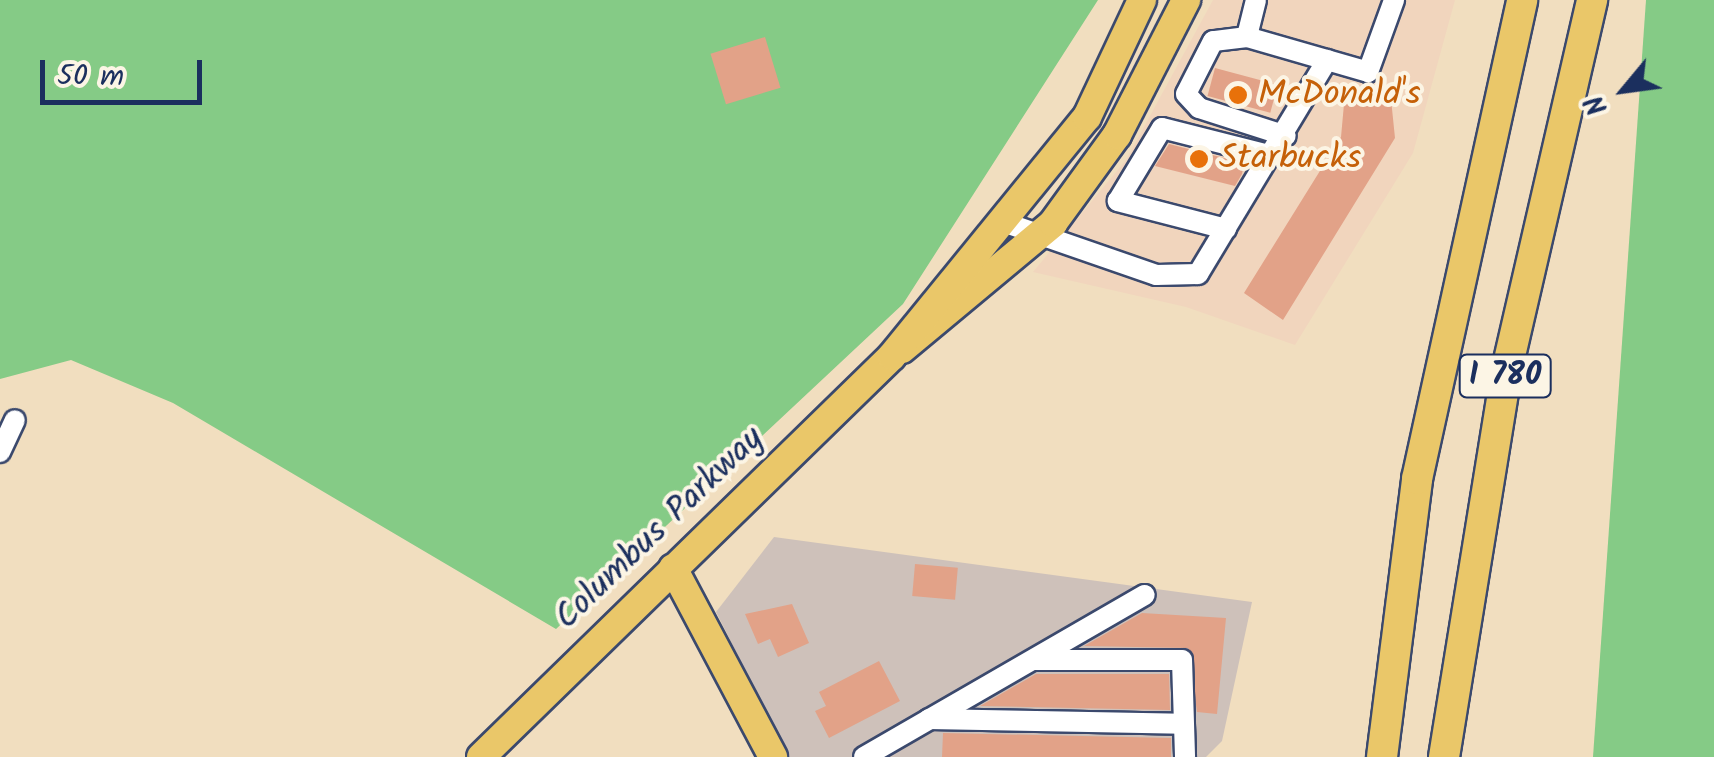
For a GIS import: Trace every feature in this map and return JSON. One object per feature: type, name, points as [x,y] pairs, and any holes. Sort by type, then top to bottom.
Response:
[{"type":"highway","name":"I 780","points":[[1382,757],[1417,479],[1522,0]]},
{"type":"highway","name":"I 780","points":[[1444,757],[1506,369],[1592,0]]},
{"type":"main road","name":"Columbus Parkway","points":[[892,356],[1006,223],[1087,116],[1142,0]]},
{"type":"main road","name":"Columbus Parkway","points":[[481,757],[892,356],[1036,238],[1116,135],[1186,0]]},
{"type":"main road","points":[[673,568],[773,757]]},
{"type":"street","points":[[1247,37],[1256,0]]},
{"type":"street","points":[[1286,136],[1198,108],[1186,94],[1213,41],[1247,37],[1327,60],[1377,68],[1394,0]]},
{"type":"street","points":[[1006,223],[1036,238],[1181,278],[1208,264],[1327,60]]},
{"type":"street","points":[[1226,229],[1118,201],[1162,128],[1273,156]]},
{"type":"street","points":[[0,452],[15,420]]},
{"type":"street","points":[[864,757],[1145,594]]},
{"type":"street","points":[[1030,660],[1182,660],[1186,757]]},
{"type":"street","points":[[926,720],[1182,724]]},
{"type":"shaded area","points":[[1213,0],[1455,0],[1413,153],[1295,345],[1186,307],[1033,272],[1126,160]]},
{"type":"shaded area","points":[[774,537],[1252,602],[1222,741],[1206,757],[789,757],[716,612]]},
{"type":"green space","points":[[0,0],[1098,0],[903,304],[556,629],[173,403],[71,360],[0,379]]},
{"type":"green space","points":[[1646,0],[1714,0],[1714,757],[1593,757]]},
{"type":"building","points":[[765,37],[780,88],[726,104],[710,54]]},
{"type":"building","name":"McDonald's","points":[[1215,68],[1278,85],[1270,113],[1207,96]]},
{"type":"building","points":[[1362,91],[1391,99],[1395,138],[1283,320],[1244,293],[1341,137],[1344,104]]},
{"type":"building","name":"Starbucks","points":[[1169,144],[1244,163],[1242,174],[1235,186],[1155,166]]},
{"type":"building","points":[[915,564],[958,568],[955,600],[912,596]]},
{"type":"building","points":[[792,604],[809,643],[778,657],[770,639],[758,644],[745,614]]},
{"type":"building","points":[[1142,613],[1226,618],[1217,714],[1197,712],[1188,648],[1084,646]]},
{"type":"building","points":[[879,661],[900,701],[829,738],[815,711],[826,706],[819,692]]},
{"type":"building","points":[[1036,674],[1169,674],[1170,710],[980,706]]},
{"type":"building","points":[[943,733],[1171,738],[1171,757],[942,757]]},
{"type":"place","name":"McDonald's","points":[[1238,95]]},
{"type":"place","name":"Starbucks","points":[[1199,159]]}]
